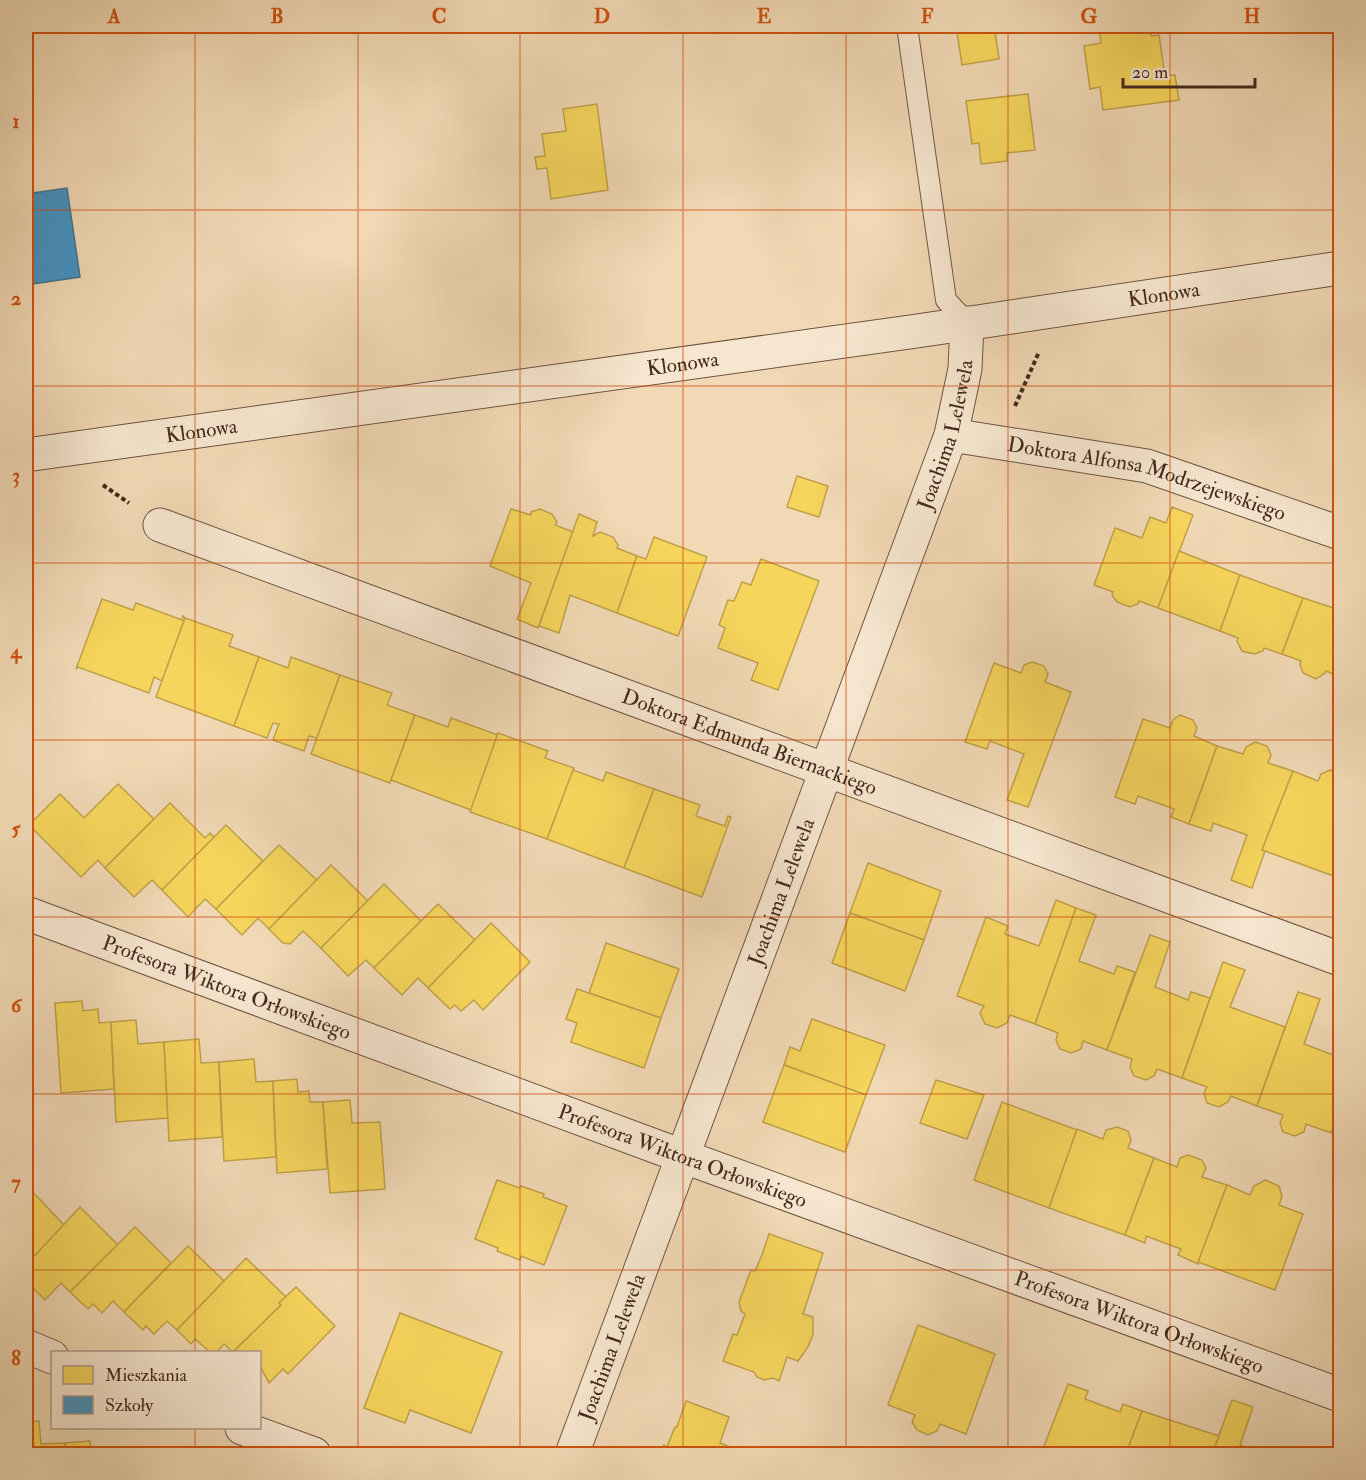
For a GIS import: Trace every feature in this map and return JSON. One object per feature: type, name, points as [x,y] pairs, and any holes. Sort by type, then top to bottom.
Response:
[{"type":"street","name":"Klonowa","points":[[26,455],[1341,268]]},
{"type":"street","name":"Joachima Lelewela","points":[[572,1455],[951,435],[965,369],[967,323]]},
{"type":"street","name":"Doktora Alfonsa Modrzejewskiego","points":[[951,435],[1147,466],[1341,533]]},
{"type":"street","name":"Doktora Edmunda Biernackiego","points":[[160,525],[1341,959]]},
{"type":"street","name":"Profesora Wiktora Orłowskiego","points":[[26,913],[684,1157],[1341,1395]]},
{"type":"street","points":[[26,1346],[51,1356]]},
{"type":"street","points":[[245,1429],[314,1455]]},
{"type":"lane","points":[[908,26],[945,300],[967,323]]},
{"type":"path","points":[[98,482],[160,525]]},
{"type":"building: Mieszkania","points":[[956,26],[994,26],[999,59],[962,65]]},
{"type":"building: Mieszkania","points":[[1099,26],[1150,26],[1151,36],[1159,35],[1165,76],[1175,75],[1179,100],[1103,110],[1100,87],[1090,89],[1084,46],[1101,43]]},
{"type":"building: Mieszkania","points":[[1028,94],[1035,150],[1007,153],[1007,161],[981,164],[979,143],[972,144],[966,101]]},
{"type":"building: Mieszkania","points":[[597,104],[608,190],[551,199],[547,168],[537,169],[535,157],[545,156],[542,134],[566,131],[563,109]]},
{"type":"building: Mieszkania","points":[[797,476],[828,486],[819,517],[787,507]]},
{"type":"building: Mieszkania","points":[[1172,507],[1193,515],[1158,608],[1139,601],[1138,604],[1130,607],[1117,602],[1112,595],[1113,592],[1094,585],[1115,528],[1142,538],[1150,517],[1166,523]]},
{"type":"building: Mieszkania","points":[[511,509],[531,515],[531,512],[540,509],[552,514],[557,522],[555,525],[573,532],[538,628],[517,619],[531,583],[490,566]]},
{"type":"building: Mieszkania","points":[[579,514],[597,522],[593,536],[600,532],[613,537],[618,545],[617,548],[637,556],[617,613],[570,595],[559,633],[539,626]]},
{"type":"building: Mieszkania","points":[[654,537],[707,557],[678,636],[617,613],[637,556],[646,559]]},
{"type":"building: Mieszkania","points":[[1179,551],[1240,575],[1220,631],[1158,608]]},
{"type":"building: Mieszkania","points":[[761,559],[819,581],[778,690],[751,680],[758,663],[718,648],[725,628],[719,625],[728,600],[734,601],[742,582],[751,585]]},
{"type":"building: Mieszkania","points":[[1240,575],[1303,598],[1282,654],[1264,648],[1263,651],[1254,654],[1242,651],[1237,641],[1238,638],[1220,631]]},
{"type":"building: Mieszkania","points":[[1303,598],[1340,610],[1340,677],[1326,671],[1316,679],[1303,673],[1301,661],[1282,654]]},
{"type":"building: Mieszkania","points":[[102,599],[133,610],[136,603],[182,620],[183,616],[185,618],[162,681],[154,677],[149,693],[78,667],[76,669]]},
{"type":"building: Mieszkania","points":[[185,618],[233,635],[229,646],[259,657],[234,726],[156,697]]},
{"type":"building: Mieszkania","points":[[259,657],[288,668],[291,657],[340,675],[317,738],[309,736],[304,751],[273,740],[279,724],[273,723],[267,738],[234,726]]},
{"type":"building: Mieszkania","points":[[1032,662],[1044,666],[1048,674],[1045,682],[1071,692],[1028,807],[1007,800],[1024,754],[990,741],[987,749],[965,742],[994,663],[1021,673],[1024,665]]},
{"type":"building: Mieszkania","points":[[340,675],[392,693],[387,705],[415,715],[390,783],[311,754]]},
{"type":"building: Mieszkania","points":[[415,715],[448,727],[451,718],[498,735],[471,810],[391,780]]},
{"type":"building: Mieszkania","points":[[1180,715],[1193,720],[1197,728],[1194,736],[1217,746],[1189,824],[1171,817],[1174,809],[1138,796],[1135,804],[1115,797],[1143,719],[1170,728],[1173,720]]},
{"type":"building: Mieszkania","points":[[498,733],[548,751],[545,758],[574,768],[547,839],[470,812]]},
{"type":"building: Mieszkania","points":[[1255,742],[1267,746],[1271,755],[1268,763],[1293,771],[1262,850],[1265,851],[1252,888],[1231,880],[1247,835],[1213,823],[1211,831],[1189,824],[1217,746],[1243,754],[1246,747]]},
{"type":"building: Mieszkania","points":[[573,770],[603,781],[606,772],[654,789],[624,868],[547,839]]},
{"type":"building: Mieszkania","points":[[1330,770],[1340,774],[1339,878],[1262,850],[1293,771],[1318,781],[1321,774]]},
{"type":"building: Mieszkania","points":[[118,784],[154,819],[105,868],[98,860],[81,877],[29,825],[60,794],[84,818]]},
{"type":"building: Mieszkania","points":[[654,789],[700,805],[696,816],[725,826],[728,816],[731,817],[702,897],[624,868]]},
{"type":"building: Mieszkania","points":[[170,803],[205,838],[210,833],[214,837],[162,890],[152,880],[134,897],[105,868]]},
{"type":"building: Mieszkania","points":[[226,825],[263,861],[216,909],[205,899],[188,917],[162,890]]},
{"type":"building: Mieszkania","points":[[279,845],[317,880],[269,929],[258,918],[242,935],[216,909]]},
{"type":"building: Mieszkania","points":[[868,863],[941,891],[924,940],[850,913]]},
{"type":"building: Mieszkania","points":[[331,865],[368,901],[321,948],[303,931],[290,944],[283,943],[269,929]]},
{"type":"building: Mieszkania","points":[[384,884],[421,921],[374,968],[366,960],[348,976],[321,948]]},
{"type":"building: Mieszkania","points":[[1056,900],[1076,908],[1035,1024],[1010,1015],[1007,1023],[997,1028],[985,1024],[980,1013],[984,1006],[957,996],[986,917],[1008,926],[1005,934],[1039,946]]},
{"type":"building: Mieszkania","points":[[438,904],[475,940],[428,988],[418,978],[402,995],[374,968]]},
{"type":"building: Mieszkania","points":[[1076,908],[1096,915],[1079,961],[1114,974],[1117,966],[1135,972],[1107,1050],[1083,1041],[1081,1049],[1071,1053],[1060,1049],[1056,1040],[1058,1033],[1035,1024]]},
{"type":"building: Mieszkania","points":[[850,913],[924,940],[905,991],[832,963]]},
{"type":"building: Mieszkania","points":[[491,923],[530,962],[483,1010],[474,1000],[461,1011],[455,1005],[450,1009],[428,988]]},
{"type":"building: Mieszkania","points":[[1150,935],[1170,942],[1155,987],[1188,1000],[1191,992],[1210,998],[1182,1078],[1157,1069],[1154,1076],[1146,1080],[1134,1076],[1130,1067],[1132,1059],[1107,1050]]},
{"type":"building: Mieszkania","points":[[606,943],[679,969],[661,1018],[589,993]]},
{"type":"building: Mieszkania","points":[[1223,962],[1245,970],[1230,1007],[1285,1027],[1257,1106],[1231,1096],[1228,1102],[1219,1107],[1207,1103],[1204,1093],[1207,1087],[1182,1078]]},
{"type":"building: Mieszkania","points":[[577,989],[661,1018],[644,1068],[571,1042],[577,1023],[566,1019]]},
{"type":"building: Mieszkania","points":[[1298,992],[1320,999],[1304,1044],[1336,1056],[1340,1047],[1340,1108],[1331,1133],[1306,1124],[1304,1132],[1295,1136],[1283,1132],[1280,1123],[1283,1115],[1257,1106]]},
{"type":"building: Mieszkania","points":[[82,1001],[83,1011],[98,1009],[99,1023],[111,1022],[114,1089],[61,1093],[55,1003]]},
{"type":"building: Mieszkania","points":[[812,1019],[885,1045],[866,1095],[784,1065],[790,1047],[800,1051]]},
{"type":"building: Mieszkania","points":[[136,1020],[138,1044],[164,1042],[168,1118],[116,1122],[111,1022]]},
{"type":"building: Mieszkania","points":[[199,1039],[201,1063],[219,1062],[222,1137],[169,1141],[164,1042]]},
{"type":"building: Mieszkania","points":[[254,1059],[256,1082],[273,1081],[276,1157],[224,1161],[219,1062]]},
{"type":"building: Mieszkania","points":[[784,1065],[866,1095],[845,1152],[763,1122]]},
{"type":"building: Mieszkania","points":[[297,1079],[298,1092],[309,1091],[310,1102],[323,1102],[327,1169],[277,1173],[273,1081]]},
{"type":"building: Mieszkania","points":[[936,1080],[984,1095],[967,1139],[920,1123]]},
{"type":"building: Mieszkania","points":[[350,1100],[352,1123],[380,1122],[385,1189],[330,1193],[323,1102]]},
{"type":"building: Mieszkania","points":[[1002,1102],[1077,1130],[1049,1208],[974,1180]]},
{"type":"building: Mieszkania","points":[[1117,1127],[1128,1131],[1131,1140],[1128,1148],[1154,1158],[1125,1235],[1049,1208],[1077,1129],[1103,1139],[1106,1130]]},
{"type":"building: Mieszkania","points":[[1188,1155],[1202,1160],[1206,1168],[1202,1177],[1227,1185],[1198,1264],[1178,1255],[1181,1249],[1146,1236],[1145,1243],[1125,1235],[1154,1158],[1177,1167],[1180,1158]]},
{"type":"building: Mieszkania","points":[[497,1180],[544,1194],[543,1197],[567,1206],[544,1265],[521,1256],[520,1260],[475,1239]]},
{"type":"building: Mieszkania","points":[[1265,1180],[1279,1186],[1282,1196],[1279,1205],[1303,1214],[1275,1290],[1198,1262],[1227,1185],[1250,1195],[1254,1186]]},
{"type":"building: Mieszkania","points":[[28,1187],[64,1225],[26,1265],[26,1190]]},
{"type":"building: Mieszkania","points":[[80,1207],[118,1245],[70,1292],[61,1283],[45,1300],[26,1281],[26,1265]]},
{"type":"building: Mieszkania","points":[[135,1227],[171,1263],[124,1312],[113,1301],[102,1313],[93,1304],[88,1309],[70,1292]]},
{"type":"building: Mieszkania","points":[[769,1234],[823,1253],[803,1314],[813,1317],[813,1334],[808,1347],[798,1361],[787,1357],[779,1381],[773,1378],[764,1380],[757,1377],[754,1372],[723,1361],[733,1334],[737,1335],[745,1314],[741,1311],[739,1302],[751,1270],[755,1271]]},
{"type":"building: Mieszkania","points":[[188,1246],[224,1281],[177,1330],[167,1321],[154,1334],[146,1326],[143,1330],[124,1312]]},
{"type":"building: Mieszkania","points":[[246,1258],[286,1297],[279,1303],[281,1305],[234,1351],[224,1344],[218,1351],[209,1351],[195,1339],[191,1344],[177,1330]]},
{"type":"building: Mieszkania","points":[[296,1287],[335,1326],[288,1374],[283,1369],[269,1383],[261,1368],[261,1351],[234,1351],[281,1305],[279,1303]]},
{"type":"building: Mieszkania","points":[[400,1313],[502,1352],[471,1433],[410,1410],[405,1423],[364,1408]]},
{"type":"building: Mieszkania","points":[[918,1325],[995,1354],[966,1434],[940,1424],[937,1431],[928,1435],[917,1430],[912,1422],[915,1415],[888,1405]]},
{"type":"building: Mieszkania","points":[[1068,1384],[1088,1391],[1085,1399],[1120,1412],[1123,1404],[1142,1411],[1126,1454],[1041,1454]]},
{"type":"building: Mieszkania","points":[[1232,1400],[1253,1407],[1240,1445],[1265,1454],[1212,1454]]},
{"type":"building: Mieszkania","points":[[686,1401],[729,1417],[720,1443],[743,1452],[750,1449],[764,1454],[660,1454],[664,1445],[667,1447],[677,1427]]},
{"type":"building: Mieszkania","points":[[1142,1411],[1219,1436],[1212,1454],[1126,1454]]},
{"type":"building: Mieszkania","points":[[39,1421],[41,1444],[65,1443],[66,1454],[26,1454],[26,1422]]},
{"type":"building: Mieszkania","points":[[90,1441],[91,1454],[66,1454],[65,1443]]},
{"type":"building: Szkoły","points":[[67,188],[80,277],[26,285],[26,194]]}]
